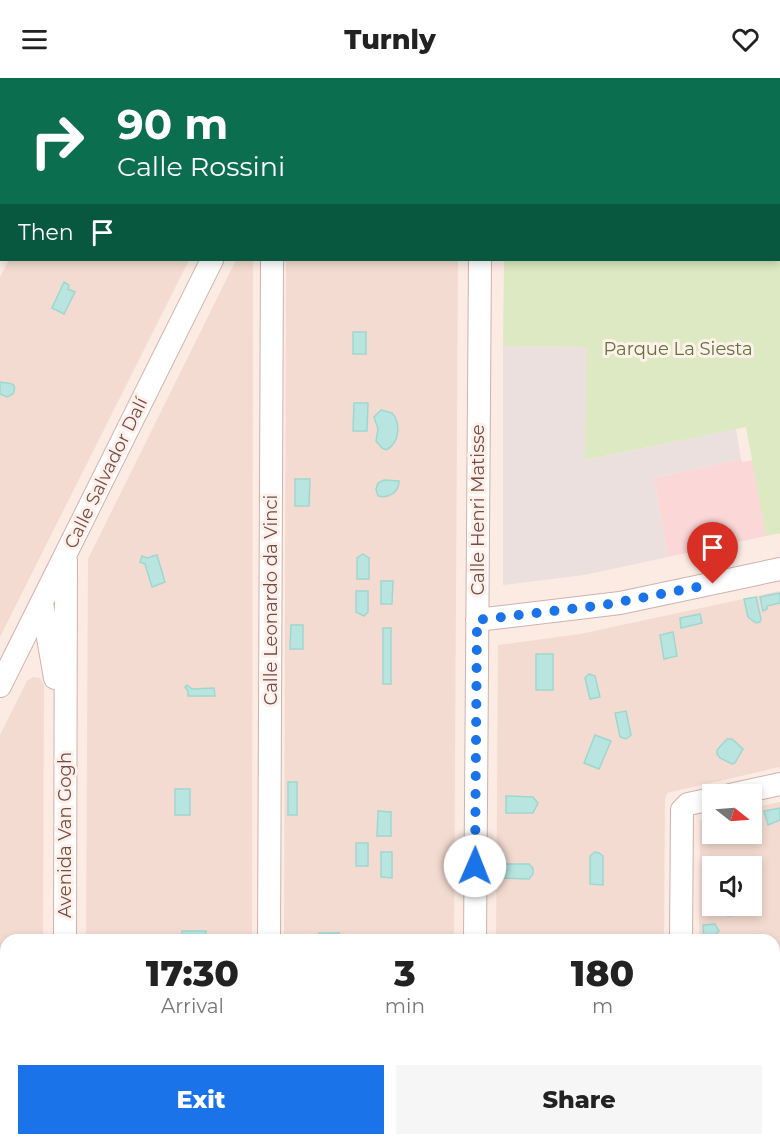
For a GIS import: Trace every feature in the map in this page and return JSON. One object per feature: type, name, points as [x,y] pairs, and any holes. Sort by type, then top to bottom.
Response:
[{"type":"street","name":"Calle Salvador Dalí","points":[[0,686],[212,261]]},
{"type":"street","name":"Calle Leonardo da Vinci","points":[[269,934],[272,261]]},
{"type":"street","name":"Calle Henri Matisse","points":[[475,934],[480,261]]},
{"type":"street","name":"Avenida Van Gogh","points":[[65,934],[66,554]]},
{"type":"street","points":[[477,620],[620,603],[780,569]]},
{"type":"street","name":"Avenida Van Gogh","points":[[42,603],[65,729]]},
{"type":"street","points":[[42,603],[66,638]]},
{"type":"street","points":[[762,788],[780,784]]},
{"type":"street","points":[[681,934],[682,810],[688,804],[702,801]]},
{"type":"shaded area","points":[[8,261],[188,261],[0,637],[0,277]]},
{"type":"shaded area","points":[[236,261],[253,261],[252,934],[86,934],[88,559]]},
{"type":"shaded area","points":[[286,261],[458,261],[454,934],[284,934]]},
{"type":"shaded area","points":[[503,346],[587,347],[586,460],[736,429],[741,459],[654,478],[668,557],[584,575],[503,585]]},
{"type":"shaded area","points":[[741,459],[742,462],[753,460],[766,536],[668,557],[654,478]]},
{"type":"shaded area","points":[[780,591],[780,767],[667,793],[665,799],[664,934],[496,934],[498,645],[580,634]]},
{"type":"shaded area","points":[[33,677],[40,678],[44,685],[43,934],[0,934],[0,735],[27,681]]},
{"type":"shaded area","points":[[780,802],[780,934],[699,934],[700,820],[702,820],[702,844],[762,844],[762,806]]},
{"type":"green space","name":"Parque La Siesta","points":[[504,261],[780,261],[780,533],[766,536],[746,427],[585,460],[587,347],[503,346]]},
{"type":"water","points":[[64,282],[69,285],[68,289],[75,292],[64,314],[52,308]]},
{"type":"water","points":[[353,332],[366,332],[366,354],[353,354]]},
{"type":"water","points":[[0,382],[13,385],[13,394],[7,397],[0,394]]},
{"type":"water","points":[[354,403],[368,403],[367,431],[353,431]]},
{"type":"water","points":[[381,410],[392,413],[398,427],[394,443],[386,450],[376,441],[378,429],[374,417]]},
{"type":"water","points":[[295,479],[310,479],[309,506],[295,506]]},
{"type":"water","points":[[384,480],[399,481],[399,485],[395,491],[382,497],[378,496],[376,489],[378,483]]},
{"type":"water","points":[[363,554],[369,558],[369,579],[357,579],[357,558]]},
{"type":"water","points":[[157,555],[165,582],[152,587],[145,564],[140,562],[142,556],[147,558]]},
{"type":"water","points":[[381,581],[393,581],[392,604],[381,604]]},
{"type":"water","points":[[356,591],[368,591],[368,612],[364,616],[356,612]]},
{"type":"water","points":[[780,593],[780,603],[767,606],[767,609],[763,611],[760,597]]},
{"type":"water","points":[[756,597],[761,619],[756,623],[748,617],[744,599]]},
{"type":"water","points":[[700,614],[702,623],[681,628],[680,618]]},
{"type":"water","points":[[291,625],[303,625],[303,649],[290,649]]},
{"type":"water","points":[[383,628],[391,628],[391,684],[383,684]]},
{"type":"water","points":[[673,632],[677,656],[664,659],[660,635]]},
{"type":"water","points":[[536,654],[553,654],[553,690],[536,690]]},
{"type":"water","points":[[589,674],[595,676],[600,697],[590,699],[585,678]]},
{"type":"water","points":[[187,685],[192,689],[214,688],[215,696],[188,696],[185,687]]},
{"type":"water","points":[[626,711],[631,735],[626,739],[620,737],[615,713]]},
{"type":"water","points":[[595,735],[611,741],[599,769],[584,763]]},
{"type":"water","points":[[727,739],[732,739],[743,749],[735,763],[732,764],[717,754],[717,750]]},
{"type":"water","points":[[288,782],[297,782],[297,815],[288,815]]},
{"type":"water","points":[[175,789],[190,789],[190,815],[175,815]]},
{"type":"water","points":[[506,796],[533,797],[538,803],[533,813],[506,813]]},
{"type":"water","points":[[780,808],[780,820],[768,825],[764,811]]},
{"type":"water","points":[[378,811],[391,812],[391,836],[377,836]]},
{"type":"water","points":[[356,843],[368,843],[368,866],[356,866]]},
{"type":"water","points":[[381,852],[392,852],[392,878],[381,877]]},
{"type":"water","points":[[595,852],[603,856],[603,885],[590,884],[590,856]]},
{"type":"water","points":[[503,864],[529,864],[533,868],[533,874],[529,879],[503,878]]},
{"type":"water","points":[[715,924],[719,931],[716,934],[704,934],[703,925]]},
{"type":"water","points":[[182,931],[206,931],[206,934],[182,934]]},
{"type":"route","points":[[475,866],[477,620],[620,603],[713,584]]}]
